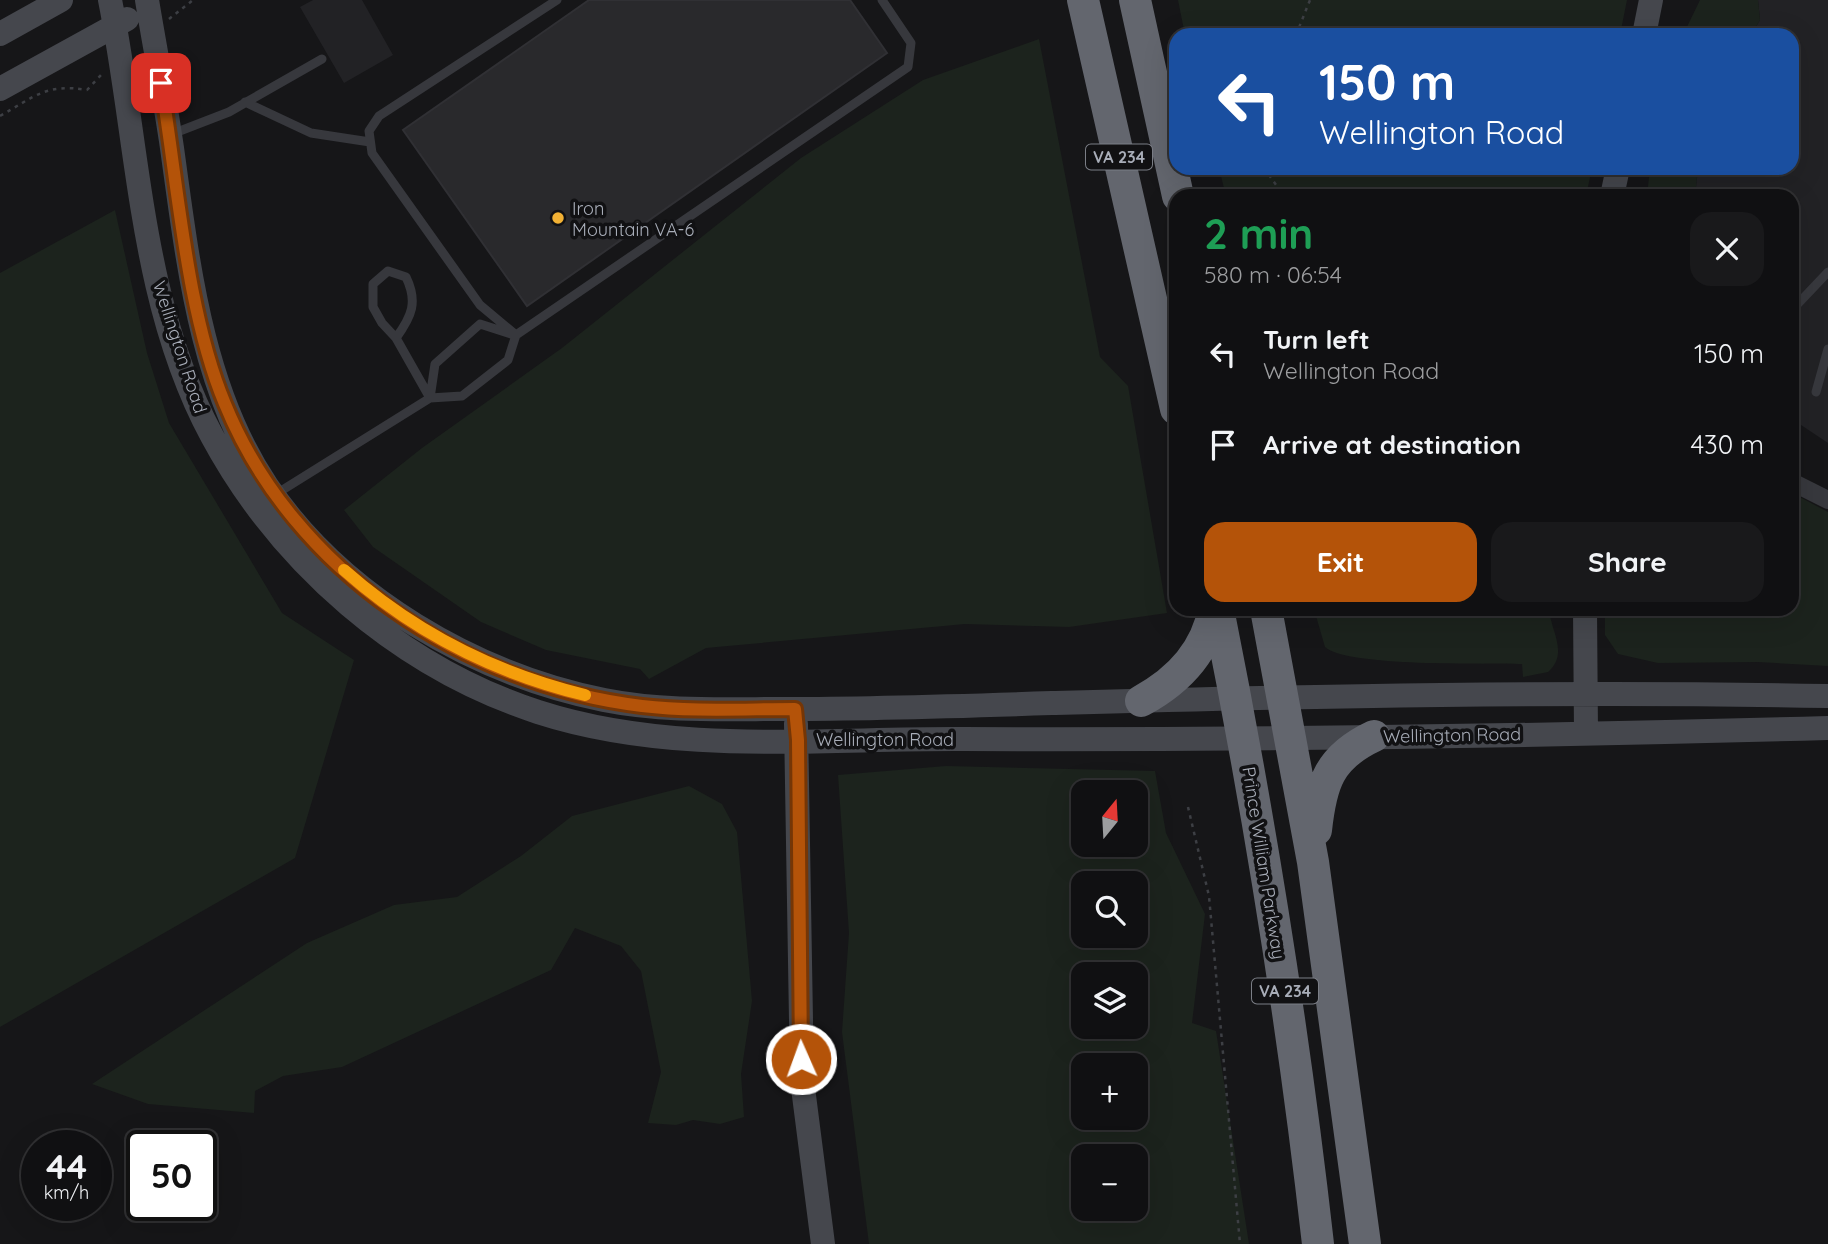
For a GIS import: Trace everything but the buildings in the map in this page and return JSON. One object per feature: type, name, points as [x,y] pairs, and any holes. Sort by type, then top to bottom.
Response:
[{"type":"highway","name":"VA 234","points":[[1083,0],[1169,378]]},
{"type":"highway","name":"VA 234","points":[[1135,0],[1169,155]]},
{"type":"highway","points":[[1141,701],[1176,678],[1191,662],[1202,645],[1213,616]]},
{"type":"highway","name":"Prince William Parkway","points":[[1218,616],[1244,738],[1279,951],[1318,1244]]},
{"type":"highway","name":"VA 234","points":[[1267,616],[1313,862],[1365,1244]]},
{"type":"highway","points":[[1313,862],[1323,784],[1343,755],[1355,745],[1374,736]]},
{"type":"main road","points":[[0,34],[61,0]]},
{"type":"main road","name":"Wellington Road","points":[[110,0],[154,268],[183,369],[203,418],[227,462],[254,503],[311,570],[355,610],[403,646],[495,696],[567,721],[647,736],[798,740],[1290,738],[1828,728]]},
{"type":"main road","points":[[1645,28],[1651,0]]},
{"type":"main road","points":[[0,89],[116,26],[152,2]]},
{"type":"main road","name":"Wellington Road","points":[[152,2],[186,244],[209,356],[223,402],[242,444],[274,495],[327,554],[375,596],[433,636],[508,672],[568,691],[642,706],[687,710],[1283,697],[1828,696]]},
{"type":"main road","points":[[1585,616],[1586,733]]},
{"type":"main road","points":[[795,709],[798,740],[802,1080],[823,1244]]},
{"type":"street","points":[[1799,486],[1828,500]]},
{"type":"lane","points":[[516,335],[480,304],[372,153],[369,131],[379,116],[557,0]]},
{"type":"lane","points":[[274,495],[430,398],[463,396],[508,359],[516,335],[908,67],[911,43],[882,0]]},
{"type":"lane","points":[[170,135],[205,124],[322,59]]},
{"type":"lane","points":[[245,103],[311,133],[370,142]]},
{"type":"lane","points":[[396,338],[410,319],[414,293],[406,276],[388,271],[373,284],[373,307],[382,323],[396,338],[430,398]]},
{"type":"lane","points":[[1799,303],[1828,272]]},
{"type":"lane","points":[[430,398],[435,364],[480,324],[516,335]]},
{"type":"lane","points":[[1816,392],[1828,349]]},
{"type":"path","points":[[187,7],[193,0]]},
{"type":"path","points":[[1299,28],[1310,0]]},
{"type":"path","points":[[0,116],[48,89],[64,86],[87,90]]},
{"type":"path","points":[[1188,807],[1209,896],[1240,1244]]},
{"type":"shaded area","points":[[313,0],[362,0],[393,55],[344,83],[300,7]]},
{"type":"shaded area","points":[[1178,0],[1627,0],[1621,28],[1184,28]]},
{"type":"shaded area","points":[[1700,0],[1758,0],[1760,20],[1755,28],[1686,28]]},
{"type":"shaded area","points":[[1758,0],[1828,0],[1828,443],[1799,424],[1799,189],[1696,189],[1697,175],[1799,175],[1799,28],[1755,28],[1760,20]]},
{"type":"shaded area","points":[[1039,39],[1100,357],[1128,386],[1167,613],[1069,627],[965,624],[706,648],[649,679],[640,669],[546,650],[481,622],[373,547],[344,510],[422,448],[562,348],[801,158],[923,80]]},
{"type":"shaded area","points":[[1221,175],[1590,175],[1588,189],[1224,189]]},
{"type":"shaded area","points":[[1649,175],[1697,175],[1696,189],[1648,189]]},
{"type":"shaded area","points":[[115,210],[147,353],[169,423],[282,613],[354,660],[295,858],[0,1027],[0,273]]},
{"type":"shaded area","points":[[1799,497],[1828,512],[1828,666],[1758,662],[1658,663],[1618,654],[1605,635],[1605,616],[1799,616]]},
{"type":"shaded area","points":[[1316,616],[1550,616],[1558,650],[1554,665],[1548,672],[1523,677],[1522,664],[1388,661],[1360,658],[1325,647]]},
{"type":"shaded area","points":[[946,766],[1155,771],[1166,833],[1205,914],[1192,1023],[1216,1031],[1249,1244],[869,1244],[842,1032],[849,933],[838,775]]},
{"type":"shaded area","points":[[689,786],[722,804],[737,832],[752,1001],[741,1074],[744,1117],[720,1124],[693,1120],[676,1125],[648,1123],[661,1072],[641,971],[621,946],[575,928],[551,970],[342,1067],[283,1076],[255,1091],[254,1113],[148,1104],[92,1084],[307,943],[394,905],[457,897],[521,856],[572,816]]},
{"type":"slow traffic","points":[[344,570],[365,589],[433,636],[508,672],[585,695]]},
{"type":"place","name":"Iron Mountain VA-6","points":[[558,218]]},
{"type":"route","points":[[161,83],[199,312],[223,402],[242,444],[269,488],[336,562],[365,589],[433,636],[508,672],[555,688],[604,700],[687,710],[795,709],[798,740],[801,1059]]}]
